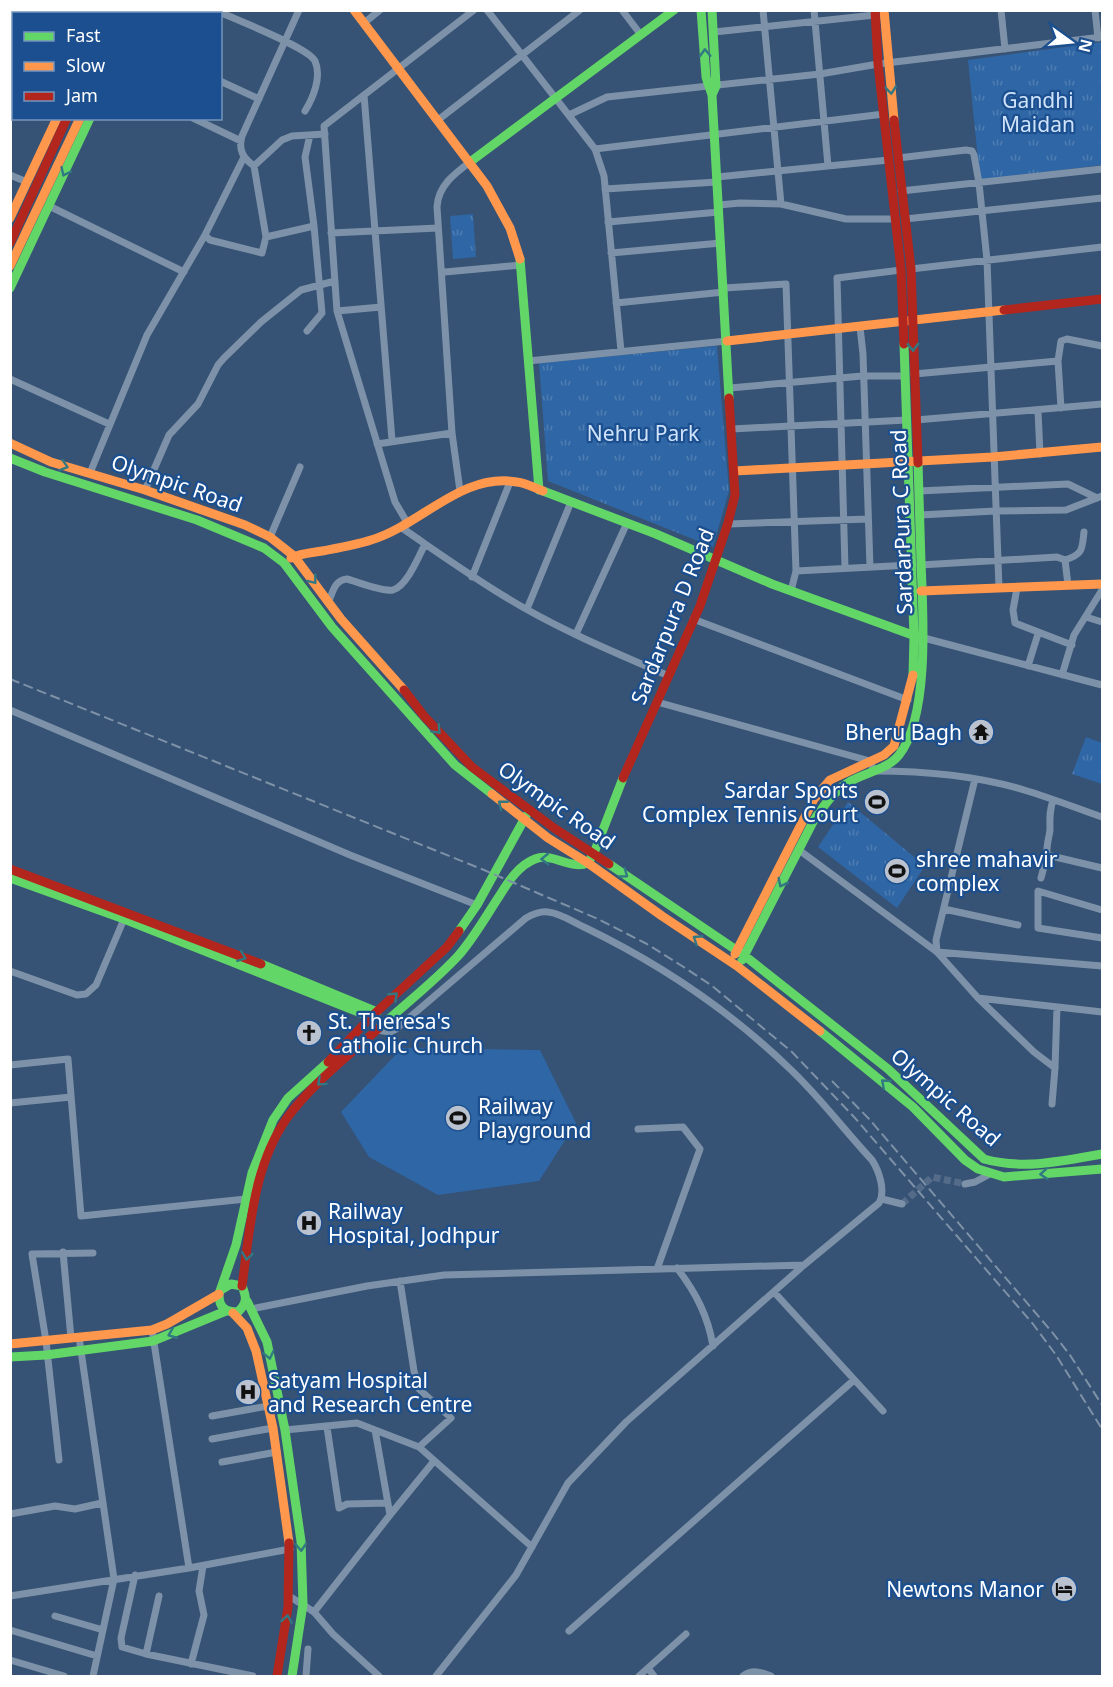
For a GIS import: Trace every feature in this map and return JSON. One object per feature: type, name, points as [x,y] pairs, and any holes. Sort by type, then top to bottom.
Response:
[{"type":"street","points":[[206,235],[210,240],[262,253],[266,237],[254,166],[244,157],[240,144],[299,10]]},
{"type":"street","points":[[354,10],[470,162],[487,186],[510,228],[521,265],[539,490]]},
{"type":"street","points":[[364,23],[380,10]]},
{"type":"street","points":[[474,10],[324,126],[337,311],[395,501],[405,526],[425,544],[472,577],[527,609],[669,676]]},
{"type":"street","points":[[487,10],[595,149],[604,176],[621,351]]},
{"type":"street","points":[[438,120],[580,10]]},
{"type":"street","points":[[622,10],[641,35]]},
{"type":"street","points":[[460,491],[452,433],[438,228],[438,199],[443,186],[457,171],[674,10]]},
{"type":"street","name":"Sardarpura D Road","points":[[588,863],[717,560],[729,524],[735,495],[711,89],[700,10]]},
{"type":"street","name":"Sardarpura D Road","points":[[711,89],[714,32],[712,10]]},
{"type":"street","points":[[763,10],[781,204]]},
{"type":"street","points":[[814,10],[828,166]]},
{"type":"street","points":[[1001,10],[1005,49]]},
{"type":"street","points":[[569,115],[607,97],[711,89],[883,64],[1100,37],[1095,10]]},
{"type":"street","points":[[714,32],[878,12]]},
{"type":"street","name":"SardarPura C Road","points":[[741,953],[759,909],[814,799],[830,780],[844,772],[894,761],[908,739],[921,683],[906,269],[878,12]]},
{"type":"street","points":[[222,13],[307,53],[316,65],[314,92],[305,111]]},
{"type":"street","name":"SardarPura C Road","points":[[883,64],[884,114],[901,191],[900,219]]},
{"type":"street","points":[[222,82],[259,99]]},
{"type":"street","points":[[364,94],[392,440]]},
{"type":"street","points":[[595,149],[884,114]]},
{"type":"street","points":[[10,218],[56,120]]},
{"type":"street","points":[[10,243],[67,120]]},
{"type":"street","points":[[10,266],[79,120]]},
{"type":"street","points":[[10,288],[89,120]]},
{"type":"street","points":[[197,120],[241,141]]},
{"type":"street","points":[[254,166],[282,140],[292,136],[325,134]]},
{"type":"street","points":[[307,331],[322,313],[305,157],[310,135]]},
{"type":"street","points":[[605,189],[717,180],[969,150],[974,155],[987,260],[989,368],[999,588]]},
{"type":"street","points":[[90,473],[147,335],[206,235],[244,157]]},
{"type":"street","points":[[901,191],[1102,169]]},
{"type":"street","points":[[10,175],[27,182]]},
{"type":"street","points":[[608,222],[719,208],[740,203],[781,204],[846,219],[900,219],[1102,198]]},
{"type":"street","points":[[49,206],[184,272]]},
{"type":"street","points":[[266,237],[314,226]]},
{"type":"street","points":[[331,233],[438,228]]},
{"type":"street","points":[[611,253],[721,243]]},
{"type":"street","points":[[845,568],[837,278],[1102,247]]},
{"type":"street","points":[[445,272],[521,265]]},
{"type":"street","points":[[145,490],[169,435],[198,404],[218,365],[268,316],[302,290],[335,281]]},
{"type":"street","points":[[616,303],[786,284],[796,571],[791,591]]},
{"type":"street","points":[[528,361],[907,322],[1102,299]]},
{"type":"street","points":[[337,311],[381,307]]},
{"type":"street","points":[[860,327],[870,567]]},
{"type":"street","points":[[1061,408],[1059,361],[1062,340],[1102,346]]},
{"type":"street","points":[[730,388],[1059,361]]},
{"type":"street","points":[[10,379],[109,424]]},
{"type":"street","points":[[732,429],[991,415],[1102,404]]},
{"type":"street","points":[[1038,411],[1040,454]]},
{"type":"street","points":[[377,444],[452,433]]},
{"type":"street","name":"Olympic Road","points":[[10,443],[51,462],[145,490],[245,525],[270,537],[294,556],[341,620],[395,679],[469,771],[741,953],[888,1069],[984,1159],[1004,1165],[1102,1154]]},
{"type":"street","points":[[734,471],[1040,454],[1102,447]]},
{"type":"street","name":"Olympic Road","points":[[10,458],[45,472],[141,501],[240,536],[264,548],[284,563],[332,627],[436,745],[469,771],[523,820],[734,963],[880,1079],[913,1107],[965,1160],[978,1169],[1004,1177],[1102,1168]]},
{"type":"street","name":"SardarPura C Road","points":[[734,963],[814,820],[838,788],[888,753],[898,736],[913,678],[919,637],[921,591],[916,565],[920,515],[919,492],[912,462]]},
{"type":"street","points":[[270,537],[300,467]]},
{"type":"street","points":[[472,577],[510,482]]},
{"type":"street","points":[[284,563],[301,553],[322,551],[371,540],[405,526],[460,491],[476,484],[518,482],[627,523],[791,591],[919,637],[1102,685]]},
{"type":"street","points":[[919,492],[1068,484],[1100,497]]},
{"type":"street","points":[[920,515],[1066,510],[1100,497]]},
{"type":"street","points":[[527,609],[571,502]]},
{"type":"street","points":[[729,524],[868,519]]},
{"type":"street","points":[[576,634],[627,523]]},
{"type":"street","points":[[796,571],[998,559],[1057,557],[1065,560],[1080,553],[1084,532]]},
{"type":"street","points":[[329,601],[334,587],[347,579],[386,590],[396,589],[406,580],[425,544]]},
{"type":"street","points":[[1065,560],[1068,585]]},
{"type":"street","points":[[921,591],[1102,584]]},
{"type":"street","points":[[1017,588],[1013,610],[1015,623],[1038,634],[1071,645]]},
{"type":"street","points":[[1062,675],[1076,631],[1102,590]]},
{"type":"street","points":[[1086,617],[1102,622]]},
{"type":"street","points":[[693,620],[908,700]]},
{"type":"street","points":[[1028,666],[1038,634]]},
{"type":"street","points":[[657,702],[872,766],[975,779],[1023,790],[1102,817]]},
{"type":"street","points":[[10,710],[350,855],[477,905]]},
{"type":"street","points":[[937,952],[936,940],[975,779]]},
{"type":"street","points":[[1041,878],[1047,855],[1050,832],[1048,818],[1053,800]]},
{"type":"street","points":[[277,1677],[289,1596],[290,1549],[277,1452],[256,1351],[247,1329],[230,1312],[220,1306],[220,1292],[236,1245],[252,1173],[263,1142],[280,1108],[447,947],[477,905],[530,810]]},
{"type":"street","points":[[799,850],[937,952],[978,998],[1034,1052],[1055,1068]]},
{"type":"street","points":[[1047,855],[1102,868]]},
{"type":"street","points":[[292,1677],[303,1604],[302,1540],[285,1430],[267,1342],[242,1286],[255,1200],[265,1162],[275,1138],[298,1104],[456,958],[523,866],[542,857],[577,867],[588,863]]},
{"type":"street","points":[[10,869],[239,955],[374,1015]]},
{"type":"street","points":[[10,878],[374,1015]]},
{"type":"street","points":[[1102,910],[1038,891],[1038,928],[1102,938]]},
{"type":"street","points":[[944,909],[1018,925]]},
{"type":"street","points":[[377,1030],[390,1032],[396,1029],[526,918],[540,912],[553,913],[602,936],[662,970],[715,1006],[769,1049],[808,1087],[872,1160],[877,1169],[883,1194],[882,1199],[626,1422],[568,1483],[516,1575],[436,1677]]},
{"type":"street","points":[[10,971],[77,995],[86,994],[96,986],[124,919]]},
{"type":"street","points":[[937,952],[1102,966]]},
{"type":"street","points":[[978,998],[1102,1012]]},
{"type":"street","points":[[1052,1104],[1057,1007]]},
{"type":"street","points":[[361,1028],[369,1037]]},
{"type":"street","points":[[10,1065],[68,1059],[81,1216],[246,1199]]},
{"type":"street","points":[[10,1103],[71,1097]]},
{"type":"street","points":[[638,1130],[683,1127],[700,1149],[657,1269]]},
{"type":"street","points":[[965,1184],[975,1182],[990,1174]]},
{"type":"street","points":[[882,1199],[902,1204]]},
{"type":"street","points":[[63,1252],[75,1338],[81,1351],[114,1580],[93,1677]]},
{"type":"street","points":[[59,1460],[46,1341],[32,1254],[93,1253]]},
{"type":"street","points":[[10,1357],[46,1355],[153,1341],[249,1305],[444,1275],[804,1265]]},
{"type":"street","points":[[677,1268],[693,1289],[709,1324],[713,1346]]},
{"type":"street","points":[[400,1281],[414,1371],[419,1389],[451,1418],[419,1447]]},
{"type":"street","points":[[10,1344],[152,1330],[167,1324],[231,1284],[242,1286]]},
{"type":"street","points":[[774,1292],[883,1412]]},
{"type":"street","points":[[152,1330],[189,1568]]},
{"type":"street","points":[[569,1631],[854,1380]]},
{"type":"street","points":[[212,1416],[268,1406]]},
{"type":"street","points":[[285,1430],[357,1423],[419,1447],[532,1547]]},
{"type":"street","points":[[327,1427],[339,1508],[347,1504],[388,1503]]},
{"type":"street","points":[[212,1439],[273,1428]]},
{"type":"street","points":[[375,1430],[390,1515]]},
{"type":"street","points":[[222,1462],[277,1452]]},
{"type":"street","points":[[314,1612],[434,1461]]},
{"type":"street","points":[[10,1514],[55,1506],[75,1509],[102,1503]]},
{"type":"street","points":[[10,1596],[203,1566],[290,1549]]},
{"type":"street","points":[[191,1664],[204,1615],[200,1597],[203,1566]]},
{"type":"street","points":[[135,1575],[120,1644],[127,1650],[253,1677]]},
{"type":"street","points":[[146,1654],[159,1596]]},
{"type":"street","points":[[289,1596],[314,1612],[333,1634],[379,1677]]},
{"type":"street","points":[[55,1616],[103,1630]]},
{"type":"street","points":[[10,1630],[98,1656]]},
{"type":"street","points":[[639,1677],[686,1634]]},
{"type":"street","points":[[306,1677],[308,1649]]},
{"type":"street","points":[[10,1660],[64,1677]]},
{"type":"street","points":[[648,1668],[654,1677]]},
{"type":"street","points":[[743,1677],[748,1672],[757,1671],[771,1677]]},
{"type":"green space","name":"Gandhi Maidan","points":[[1102,42],[1102,165],[980,180],[968,60]]},
{"type":"green space","points":[[473,214],[476,257],[453,259],[450,216]]},
{"type":"green space","name":"Nehru Park","points":[[717,346],[729,491],[713,547],[548,481],[539,363]]},
{"type":"green space","points":[[1086,737],[1102,743],[1102,784],[1072,774]]},
{"type":"green space","points":[[848,802],[925,866],[897,908],[818,847]]},
{"type":"green space","name":"Railway Playground","points":[[402,1048],[540,1050],[576,1123],[539,1181],[438,1195],[369,1157],[341,1112]]},
{"type":"tunnel","points":[[902,1204],[932,1177],[965,1184]]},
{"type":"railway","points":[[10,679],[484,870],[598,919],[647,944],[711,985],[792,1052],[855,1118],[1033,1324],[1056,1355],[1102,1429]]},
{"type":"railway","points":[[832,1081],[870,1120],[1052,1332],[1070,1355],[1102,1405]]},
{"type":"traffic: fast","points":[[470,162],[674,10]]},
{"type":"traffic: fast","points":[[701,10],[706,77],[712,95],[729,398]]},
{"type":"traffic: fast","points":[[712,10],[716,86],[712,95]]},
{"type":"traffic: fast","points":[[10,288],[89,120]]},
{"type":"traffic: fast","points":[[520,259],[539,490]]},
{"type":"traffic: fast","points":[[904,344],[914,636],[913,675]]},
{"type":"traffic: fast","points":[[10,458],[45,472],[197,520],[264,548],[284,563],[332,627],[455,765],[492,794]]},
{"type":"traffic: fast","points":[[742,960],[814,820],[822,809],[845,785],[894,760],[909,738],[920,690],[923,635],[918,463]]},
{"type":"traffic: fast","points":[[543,491],[656,534],[772,584],[918,637]]},
{"type":"traffic: fast","points":[[379,1028],[458,956],[510,879],[524,865],[542,857],[581,865],[588,863],[623,778]]},
{"type":"traffic: fast","points":[[459,931],[477,905],[526,816]]},
{"type":"traffic: fast","points":[[609,864],[745,956],[888,1069],[984,1159],[1028,1164],[1058,1162],[1102,1154]]},
{"type":"traffic: fast","points":[[10,878],[124,919],[371,1017]]},
{"type":"traffic: fast","points":[[261,964],[377,1012]]},
{"type":"traffic: fast","points":[[820,1031],[913,1107],[965,1160],[978,1169],[1004,1177],[1102,1169]]},
{"type":"traffic: fast","points":[[221,1290],[231,1284],[242,1286],[245,1300],[238,1312],[224,1308],[220,1303],[219,1294],[236,1245],[252,1173],[273,1120],[288,1098],[328,1062]]},
{"type":"traffic: fast","points":[[247,1301],[267,1342],[285,1430],[301,1541],[303,1604],[292,1676]]},
{"type":"traffic: fast","points":[[10,1357],[46,1355],[153,1341],[226,1311]]},
{"type":"traffic: slow","points":[[354,10],[487,186],[510,228],[520,259]]},
{"type":"traffic: slow","points":[[884,10],[894,120]]},
{"type":"traffic: slow","points":[[10,218],[56,120]]},
{"type":"traffic: slow","points":[[10,266],[79,120]]},
{"type":"traffic: slow","points":[[727,341],[1004,310]]},
{"type":"traffic: slow","points":[[10,443],[51,462],[145,490],[245,525],[270,537],[294,556],[341,619],[404,690]]},
{"type":"traffic: slow","points":[[734,471],[993,457],[1102,447]]},
{"type":"traffic: slow","points":[[291,558],[371,540],[389,533],[460,492],[478,485],[497,481],[517,482],[543,491]]},
{"type":"traffic: slow","points":[[921,591],[1102,584]]},
{"type":"traffic: slow","points":[[735,954],[814,799],[830,780],[884,755],[894,746],[913,675]]},
{"type":"traffic: slow","points":[[492,794],[548,838],[737,966],[820,1031]]},
{"type":"traffic: slow","points":[[10,1344],[152,1330],[167,1324],[219,1294]]},
{"type":"traffic: slow","points":[[233,1313],[247,1328],[256,1351],[273,1428],[289,1543]]},
{"type":"traffic: jam","points":[[875,10],[878,64],[901,270],[904,344]]},
{"type":"traffic: jam","points":[[10,243],[66,120]]},
{"type":"traffic: jam","points":[[894,120],[911,269],[918,463]]},
{"type":"traffic: jam","points":[[1004,310],[1102,299]]},
{"type":"traffic: jam","points":[[623,778],[700,606],[728,523],[735,495],[729,398]]},
{"type":"traffic: jam","points":[[404,690],[424,716],[472,767],[554,828],[609,864]]},
{"type":"traffic: jam","points":[[10,869],[261,964]]},
{"type":"traffic: jam","points":[[328,1062],[371,1017],[447,947],[459,931]]},
{"type":"traffic: jam","points":[[242,1286],[251,1220],[260,1177],[276,1137],[287,1118],[308,1094],[379,1028]]},
{"type":"traffic: jam","points":[[277,1676],[288,1607],[289,1543]]},
{"type":"place","name":"Bheru Bagh","points":[[981,732]]},
{"type":"place","name":"Sardar Sports Complex Tennis Court","points":[[877,802]]},
{"type":"place","name":"shree mahavir complex","points":[[897,871]]},
{"type":"place","name":"St. Theresa's Catholic Church","points":[[309,1033]]},
{"type":"place","name":"Railway Playground","points":[[458,1118]]},
{"type":"place","name":"Railway Hospital, Jodhpur","points":[[309,1223]]},
{"type":"place","name":"Satyam Hospital and Research Centre","points":[[248,1392]]},
{"type":"place","name":"Newtons Manor","points":[[1064,1589]]}]
